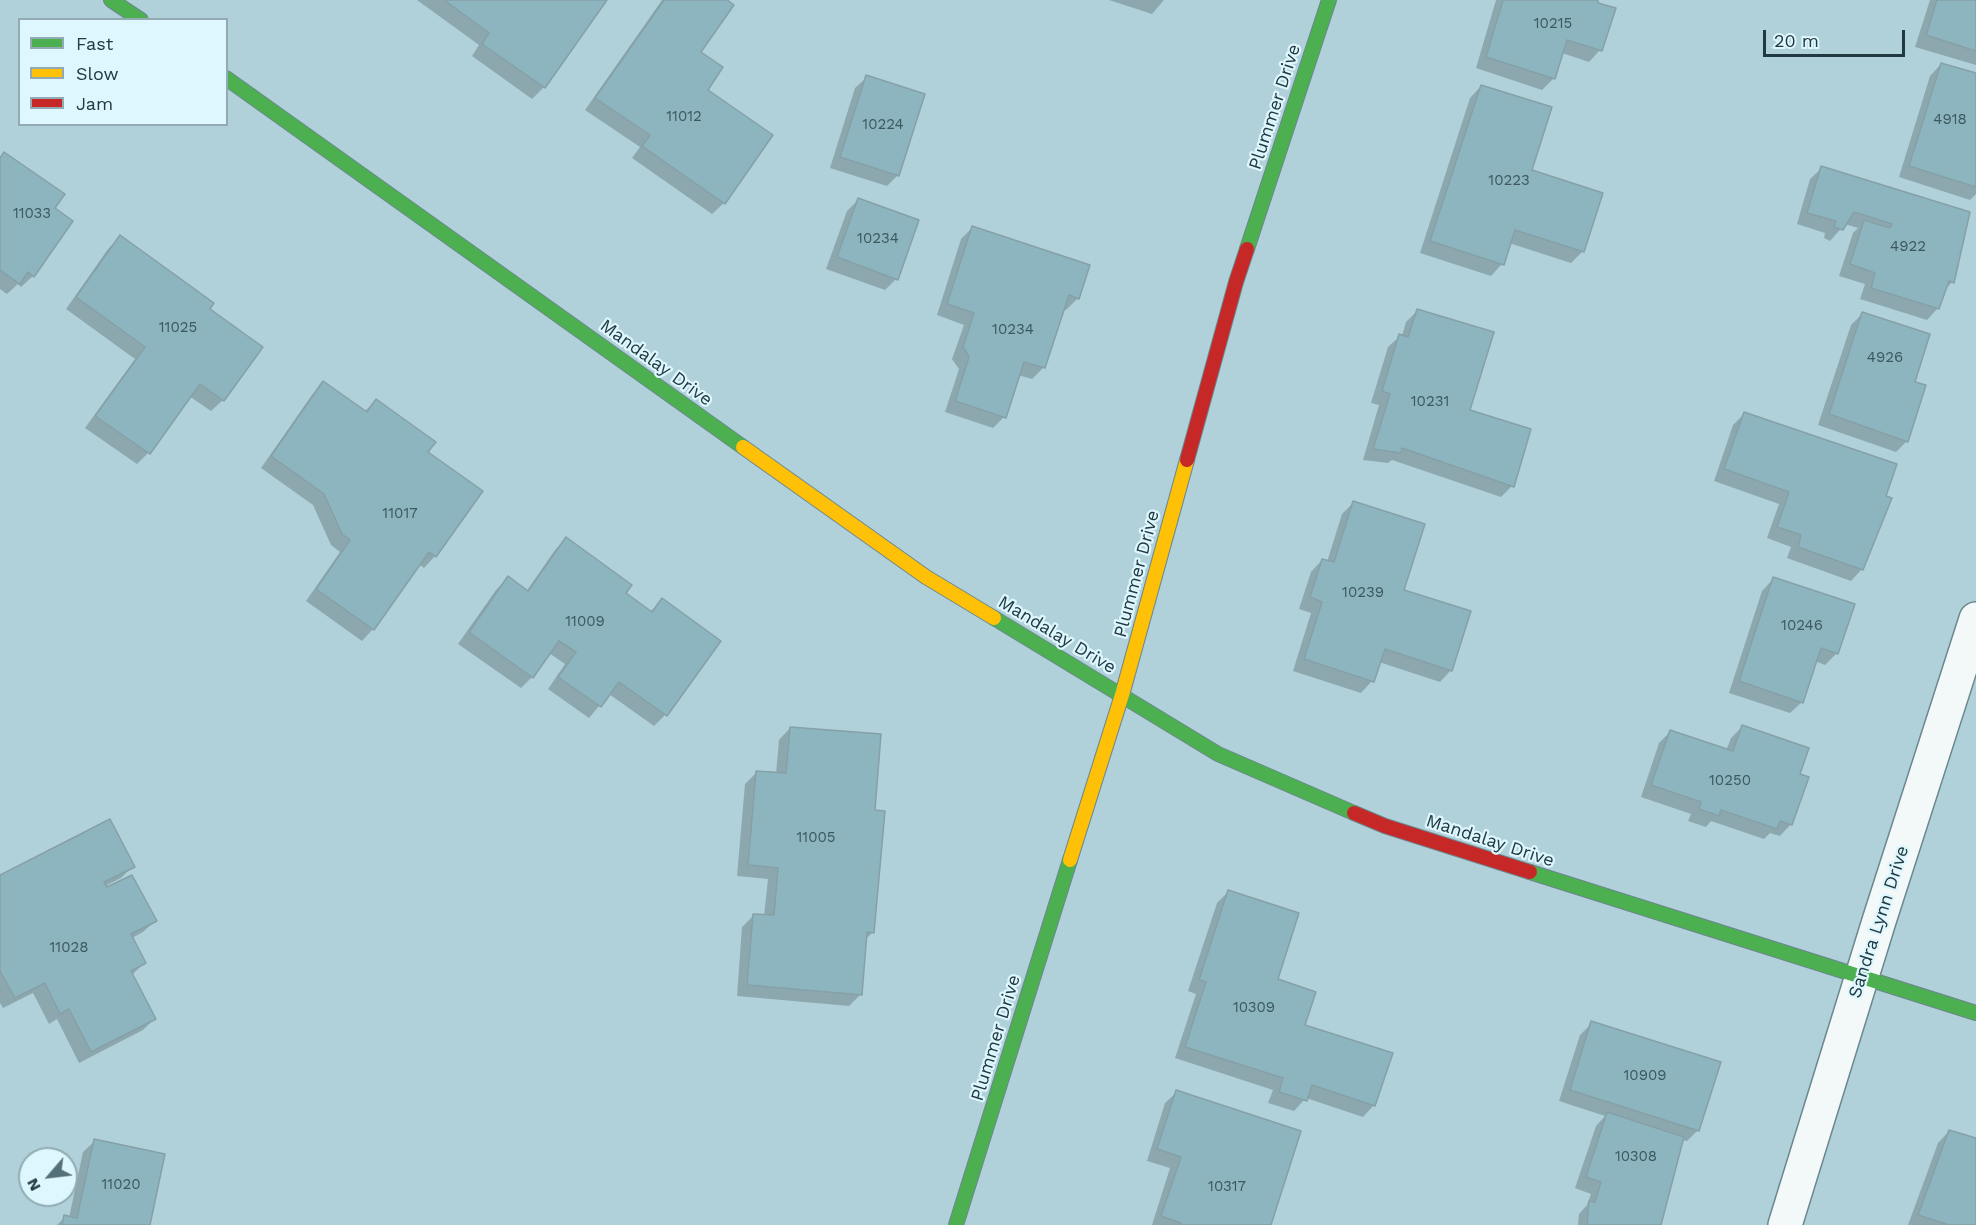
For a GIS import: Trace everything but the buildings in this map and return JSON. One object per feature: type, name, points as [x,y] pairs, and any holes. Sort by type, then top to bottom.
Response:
[{"type":"street","points":[[111,0],[138,18]]},
{"type":"street","name":"Plummer Drive","points":[[956,1225],[1122,695],[1236,282],[1329,0]]},
{"type":"street","name":"Mandalay Drive","points":[[228,79],[926,577],[1218,754],[1385,826],[1976,1012]]},
{"type":"street","name":"Sandra Lynn Drive","points":[[1785,1225],[1976,619]]},
{"type":"traffic: fast","points":[[111,0],[138,18]]},
{"type":"traffic: fast","points":[[1247,249],[1329,0]]},
{"type":"traffic: fast","points":[[228,79],[743,447]]},
{"type":"traffic: fast","points":[[994,618],[1218,754],[1354,813]]},
{"type":"traffic: fast","points":[[956,1225],[1070,860]]},
{"type":"traffic: fast","points":[[1530,872],[1976,1013]]},
{"type":"traffic: slow","points":[[743,447],[926,577],[994,618]]},
{"type":"traffic: slow","points":[[1070,860],[1122,695],[1187,460]]},
{"type":"traffic: jam","points":[[1187,460],[1247,249]]},
{"type":"traffic: jam","points":[[1354,813],[1385,826],[1530,872]]}]
